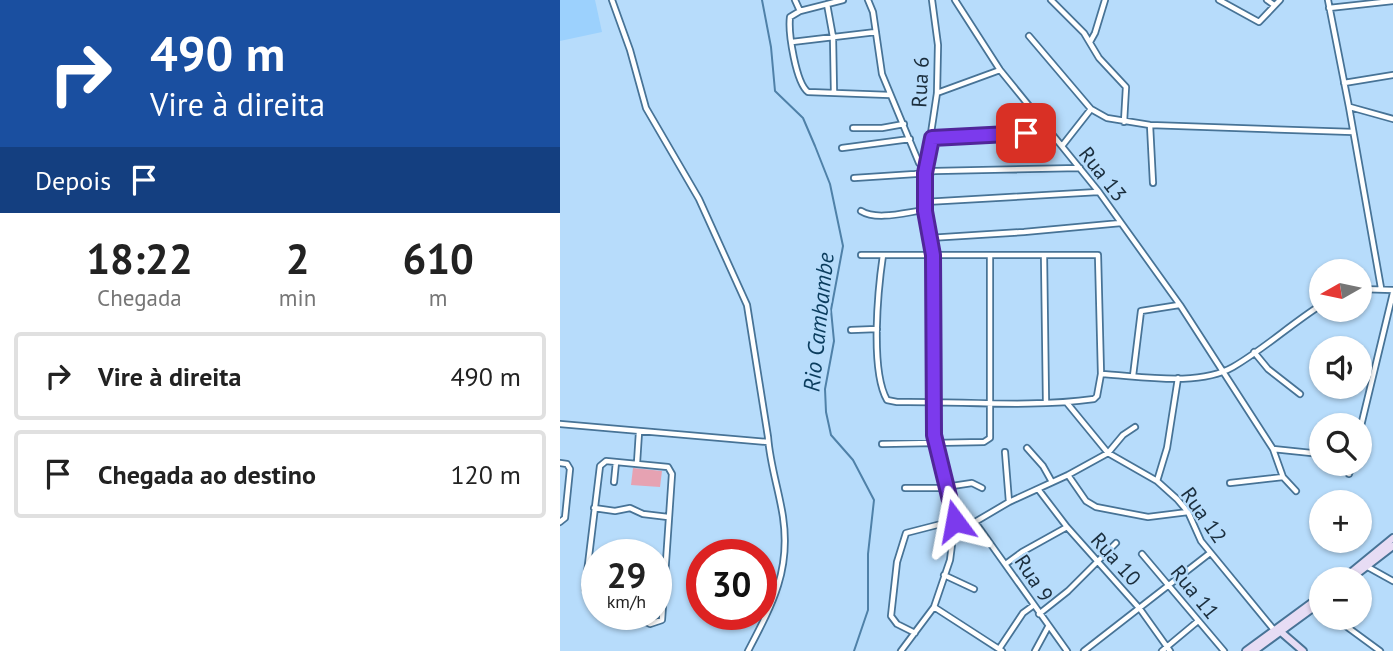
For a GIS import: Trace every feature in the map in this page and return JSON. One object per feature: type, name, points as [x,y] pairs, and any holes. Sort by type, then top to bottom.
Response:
[{"type":"main road","points":[[1358,567],[1393,538]]},
{"type":"main road","points":[[1366,566],[1393,546]]},
{"type":"main road","points":[[1254,651],[1309,606]]},
{"type":"main road","points":[[1246,651],[1309,612]]},
{"type":"main road","points":[[1277,631],[1303,651]]},
{"type":"street","points":[[612,0],[630,50],[646,108],[699,199],[747,304],[770,462],[783,516],[785,558],[782,579],[775,597],[748,651]]},
{"type":"street","points":[[795,0],[800,11]]},
{"type":"street","points":[[843,0],[800,11],[790,17],[792,42],[802,88],[808,92],[890,94]]},
{"type":"street","points":[[869,0],[880,66],[919,163],[925,171]]},
{"type":"street","name":"Rua 6","points":[[904,650],[934,607],[952,550],[955,521],[936,444],[933,401],[933,255],[925,211],[925,171],[937,93],[938,45],[932,0]]},
{"type":"street","name":"Rua 13","points":[[955,0],[1000,70],[1080,168],[1180,305],[1273,449],[1283,477]]},
{"type":"street","points":[[1051,0],[1084,33],[1108,70],[1126,87],[1124,122]]},
{"type":"street","points":[[1090,42],[1105,0]]},
{"type":"street","points":[[1219,0],[1259,22],[1280,0]]},
{"type":"street","points":[[1267,0],[1274,5]]},
{"type":"street","points":[[1328,0],[1381,288]]},
{"type":"street","points":[[1329,8],[1393,1]]},
{"type":"street","points":[[827,4],[833,37],[834,93]]},
{"type":"street","points":[[792,42],[876,32]]},
{"type":"street","points":[[1029,36],[1091,109],[1101,116],[1150,125],[1353,132]]},
{"type":"street","points":[[937,93],[1000,70]]},
{"type":"street","points":[[1345,83],[1393,75]]},
{"type":"street","points":[[1349,107],[1393,119]]},
{"type":"street","points":[[1062,146],[1091,109]]},
{"type":"street","points":[[853,128],[883,128],[904,124]]},
{"type":"street","points":[[1150,125],[1153,183]]},
{"type":"street","points":[[932,138],[1050,132]]},
{"type":"street","points":[[842,148],[910,139]]},
{"type":"street","points":[[854,178],[936,170],[1080,168]]},
{"type":"street","points":[[925,202],[1098,192]]},
{"type":"street","points":[[861,211],[866,215],[925,211]]},
{"type":"street","points":[[929,238],[1122,223]]},
{"type":"street","points":[[861,255],[883,255],[933,255],[990,257],[1098,255],[1101,374],[1097,396],[1094,399],[1067,402],[989,404],[887,400],[879,372],[877,328],[883,255]]},
{"type":"street","points":[[1044,255],[1046,402]]},
{"type":"street","points":[[882,444],[936,444],[988,441],[990,438],[990,257]]},
{"type":"street","points":[[1364,413],[1393,291],[1372,288]]},
{"type":"street","points":[[1133,376],[1141,311],[1180,305]]},
{"type":"street","points":[[1101,374],[1197,378],[1222,371],[1231,368],[1309,313]]},
{"type":"street","points":[[851,330],[877,328]]},
{"type":"street","points":[[1254,352],[1268,369],[1300,394]]},
{"type":"street","points":[[1157,481],[1170,436],[1178,378]]},
{"type":"street","name":"Rua 12","points":[[1067,402],[1108,453],[1157,481],[1177,499],[1188,512],[1201,541],[1210,553],[1277,631]]},
{"type":"street","points":[[560,424],[769,442]]},
{"type":"street","points":[[915,633],[897,624],[891,616],[897,562],[904,536],[915,530],[955,521],[975,522],[1108,453],[1123,435],[1135,427]]},
{"type":"street","points":[[637,463],[639,432]]},
{"type":"street","points":[[1027,448],[1043,466],[1052,482]]},
{"type":"street","points":[[1273,449],[1309,453]]},
{"type":"street","points":[[1005,452],[1009,502]]},
{"type":"street","points":[[591,539],[600,466],[606,461],[665,466],[672,470],[667,539]]},
{"type":"street","points":[[614,482],[616,462]]},
{"type":"street","points":[[560,463],[567,464],[570,469],[565,518],[560,522]]},
{"type":"street","points":[[1068,475],[1086,501],[1096,507],[1148,517],[1188,512]]},
{"type":"street","points":[[1230,483],[1283,477],[1296,491]]},
{"type":"street","points":[[905,488],[939,488],[972,483],[982,488]]},
{"type":"street","name":"Rua 10","points":[[1038,489],[1067,527],[1140,609],[1168,649]]},
{"type":"street","points":[[594,508],[630,508],[643,514],[668,517]]},
{"type":"street","name":"Rua 9","points":[[975,522],[1007,563],[1039,614],[1067,651]]},
{"type":"street","points":[[1007,563],[1067,527]]},
{"type":"street","points":[[1039,614],[1069,591],[1116,543]]},
{"type":"street","points":[[1084,651],[1210,553]]},
{"type":"street","name":"Rua 11","points":[[1142,554],[1224,651]]},
{"type":"street","points":[[1366,566],[1393,581]]},
{"type":"street","points":[[944,575],[974,589]]},
{"type":"street","points":[[934,607],[1000,650],[1023,613],[1034,605]]},
{"type":"street","points":[[1161,651],[1168,649],[1198,621]]},
{"type":"street","points":[[1035,651],[1048,627]]},
{"type":"street","points":[[1351,630],[1380,651]]},
{"type":"shaded area","points":[[560,0],[595,0],[602,32],[560,41]]},
{"type":"shaded area","points":[[633,468],[662,471],[660,487],[631,485]]},
{"type":"waterway","name":"Rio Cambambe","points":[[762,0],[771,47],[775,91],[803,118],[830,184],[843,246],[831,310],[834,341],[825,389],[826,412],[831,435],[853,460],[874,500],[868,554],[868,610],[854,651]]},
{"type":"route","points":[[955,521],[934,435],[933,255],[925,211],[925,170],[932,138],[1026,133]]}]
